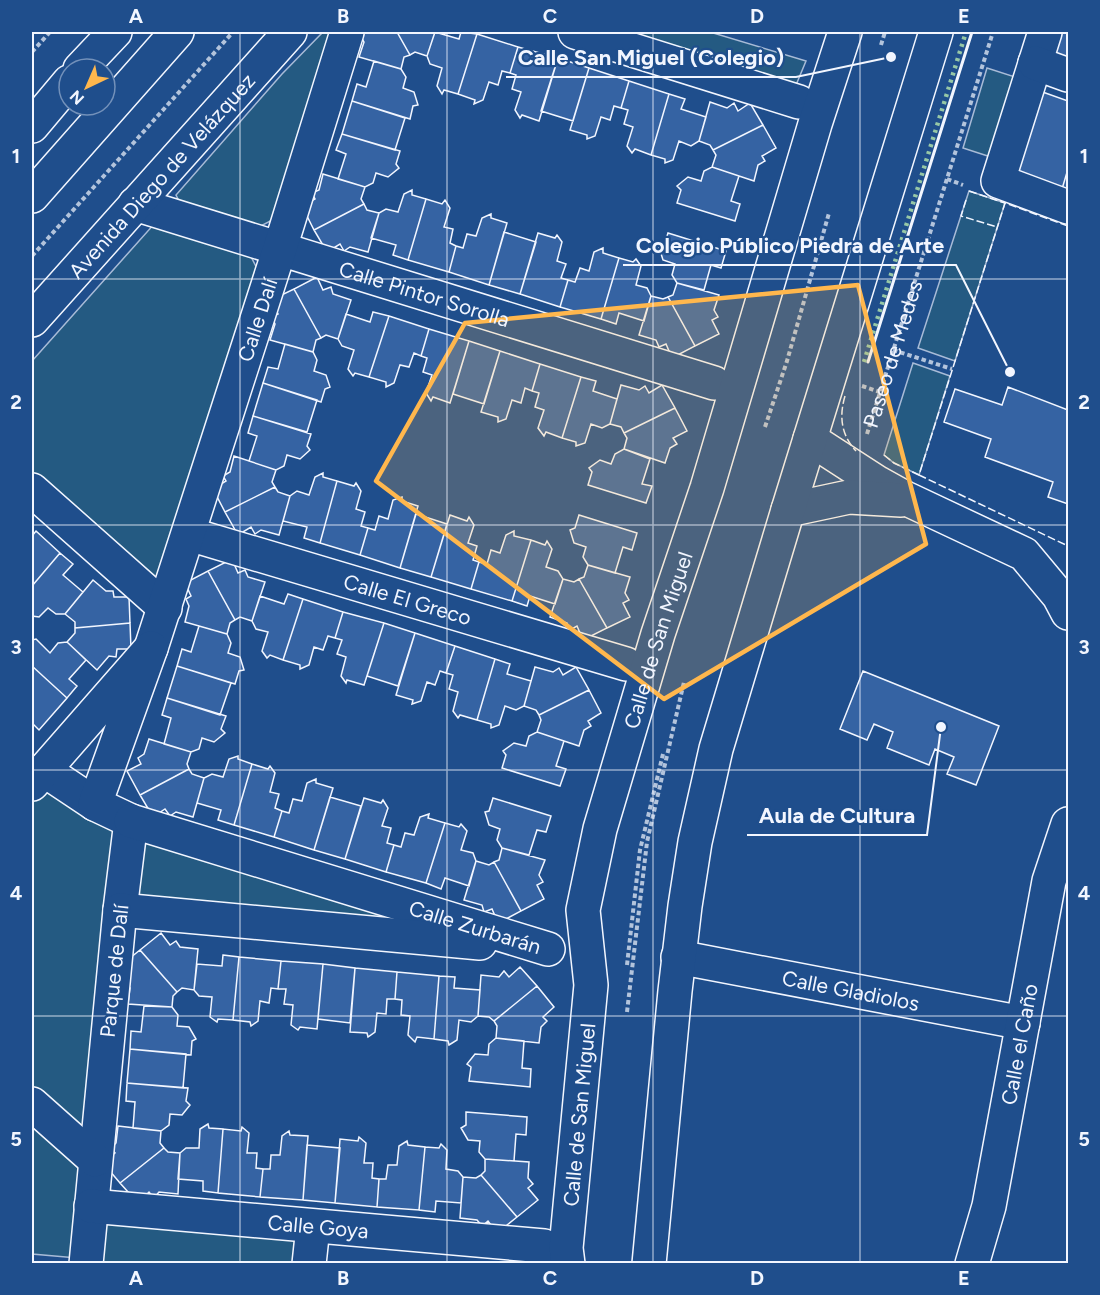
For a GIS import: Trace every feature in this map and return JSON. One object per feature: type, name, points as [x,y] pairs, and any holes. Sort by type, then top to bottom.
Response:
[{"type":"street","points":[[91,57],[115,32]]},
{"type":"street","points":[[32,196],[174,32]]},
{"type":"street","name":"Avenida Diego de Velázquez","points":[[32,320],[290,32]]},
{"type":"street","name":"Calle Dalí","points":[[165,608],[347,32]]},
{"type":"street","points":[[574,32],[799,102]]},
{"type":"street","name":"Calle de San Miguel","points":[[556,1255],[566,1248],[591,985],[583,910],[600,829],[658,633],[707,488],[815,124],[845,32]]},
{"type":"street","points":[[649,1263],[678,957],[695,842],[716,749],[936,32]]},
{"type":"street","points":[[1045,32],[998,181],[1068,207]]},
{"type":"street","points":[[1035,63],[1068,75]]},
{"type":"street","points":[[32,126],[57,96]]},
{"type":"street","name":"Calle Pintor Sorolla","points":[[135,204],[714,383]]},
{"type":"street","points":[[810,439],[910,501],[1024,554],[1065,600]]},
{"type":"street","points":[[32,490],[165,608],[95,804]]},
{"type":"street","points":[[788,510],[849,496],[910,501]]},
{"type":"street","name":"Calle El Greco","points":[[189,534],[626,664]]},
{"type":"street","points":[[131,821],[38,777],[150,648]]},
{"type":"street","name":"Calle Zurbarán","points":[[120,910],[548,949],[131,821]]},
{"type":"street","name":"Parque de Dalí","points":[[86,1263],[120,910],[131,821]]},
{"type":"street","name":"Calle el Caño","points":[[972,1263],[990,1206],[1023,1023],[1059,885],[1068,824]]},
{"type":"street","name":"Calle Gladiolos","points":[[678,957],[1023,1023]]},
{"type":"street","points":[[32,1104],[95,1160]]},
{"type":"street","name":"Calle Goya","points":[[91,1206],[314,1227],[556,1255]]},
{"type":"street","points":[[309,1263],[314,1227]]},
{"type":"path","points":[[32,52],[50,32]]},
{"type":"path","points":[[32,256],[233,32]]},
{"type":"path","name":"Paseo de Medes","points":[[865,439],[993,32]]},
{"type":"path","points":[[893,350],[952,369]]},
{"type":"path","points":[[777,358],[798,365]]},
{"type":"highlighted area","points":[[858,285],[926,544],[664,699],[376,481],[465,323]]},
{"type":"shaded area","points":[[323,32],[339,32],[284,214],[255,229],[181,205],[176,195],[282,74]]},
{"type":"shaded area","points":[[617,32],[710,32],[806,61],[796,85]]},
{"type":"shaded area","points":[[987,68],[1021,79],[997,159],[963,148]]},
{"type":"shaded area","points":[[969,191],[1005,203],[955,361],[918,348]]},
{"type":"shaded area","points":[[155,223],[248,251],[262,278],[163,592],[32,477],[32,361]]},
{"type":"shaded area","points":[[913,363],[950,376],[919,475],[894,463],[884,455]]},
{"type":"shaded area","points":[[47,782],[120,829],[88,1138],[32,1089],[32,800]]},
{"type":"shaded area","points":[[143,832],[463,932],[137,901]]},
{"type":"shaded area","points":[[32,1119],[87,1167],[77,1258],[32,1254]]},
{"type":"shaded area","points":[[100,1214],[296,1232],[293,1263],[122,1264],[96,1261]]},
{"type":"building","points":[[366,32],[397,32],[410,55],[404,57],[401,69],[359,57],[364,42],[360,35]]},
{"type":"building","points":[[397,32],[435,32],[427,56],[415,52],[410,55]]},
{"type":"building","points":[[435,32],[459,39],[461,32],[477,34],[458,94],[444,90],[442,94],[437,86],[442,68],[430,64],[427,56]]},
{"type":"building","points":[[1054,32],[1068,32],[1068,62],[1046,55]]},
{"type":"building","points":[[477,34],[518,47],[510,73],[502,71],[498,85],[489,82],[483,100],[474,104],[475,100],[458,94]]},
{"type":"building","points":[[518,47],[558,58],[539,121],[522,115],[520,118],[515,110],[521,92],[512,89],[516,75],[510,73]]},
{"type":"building","points":[[558,58],[589,68],[573,121],[541,111]]},
{"type":"building","points":[[374,61],[401,69],[406,77],[403,88],[414,92],[418,105],[413,106],[410,119],[352,101],[357,84],[366,87]]},
{"type":"building","points":[[589,68],[629,81],[621,108],[614,106],[610,120],[601,117],[595,136],[587,139],[587,135],[570,130]]},
{"type":"building","points":[[629,81],[669,94],[651,155],[635,149],[632,153],[627,146],[633,127],[624,124],[628,110],[621,108]]},
{"type":"building","points":[[1037,90],[1068,101],[1068,169],[1062,189],[1009,170]]},
{"type":"building","points":[[669,94],[685,99],[681,109],[706,117],[699,141],[691,146],[679,141],[673,160],[665,163],[665,159],[651,155]]},
{"type":"building","points":[[352,101],[405,118],[395,150],[342,134]]},
{"type":"building","points":[[710,102],[727,108],[734,103],[738,111],[750,103],[763,125],[713,150],[710,145],[699,141]]},
{"type":"building","points":[[763,125],[776,148],[762,156],[765,161],[758,165],[754,181],[712,167],[716,155],[713,150]]},
{"type":"building","points":[[342,134],[400,151],[396,164],[399,168],[388,177],[376,173],[373,183],[365,187],[338,179],[346,154],[336,150]]},
{"type":"building","points":[[712,167],[739,176],[731,201],[740,204],[735,221],[677,203],[681,190],[677,186],[688,177],[701,181],[704,171]]},
{"type":"building","points":[[1068,169],[1068,191],[1062,189]]},
{"type":"building","points":[[323,174],[365,187],[361,199],[364,204],[314,230],[302,206],[315,199],[312,193],[319,190]]},
{"type":"building","points":[[412,190],[412,195],[426,199],[408,260],[393,255],[396,245],[371,238],[379,213],[386,209],[398,212],[404,194]]},
{"type":"building","points":[[426,199],[442,204],[445,200],[450,208],[444,227],[453,229],[450,243],[456,246],[449,272],[408,260]]},
{"type":"building","points":[[364,204],[367,210],[379,213],[368,252],[350,247],[344,251],[340,244],[327,252],[314,230]]},
{"type":"building","points":[[491,214],[491,218],[507,223],[489,285],[449,272],[456,246],[463,248],[467,234],[476,236],[482,218]]},
{"type":"building","points":[[504,232],[536,242],[520,294],[489,285]]},
{"type":"building","points":[[538,233],[555,238],[557,235],[562,242],[557,261],[566,264],[561,278],[568,280],[560,307],[520,294]]},
{"type":"building","points":[[668,233],[726,251],[721,268],[711,265],[704,290],[677,283],[672,275],[675,264],[663,260],[659,247],[664,246]]},
{"type":"building","points":[[603,248],[603,253],[619,258],[601,319],[560,307],[568,280],[575,282],[580,268],[589,271],[594,252]]},
{"type":"building","points":[[619,258],[633,262],[636,259],[641,266],[636,285],[647,288],[651,296],[644,321],[619,313],[616,324],[601,319]]},
{"type":"building","points":[[317,277],[323,290],[331,287],[333,294],[351,300],[338,339],[326,335],[321,338],[294,289]]},
{"type":"building","points":[[677,283],[719,295],[714,310],[718,317],[712,320],[719,334],[695,346],[668,297],[673,295]]},
{"type":"building","points":[[294,289],[321,338],[316,340],[313,352],[270,340],[275,324],[272,317],[278,314],[271,300]]},
{"type":"building","points":[[651,296],[663,299],[668,297],[695,346],[672,358],[666,344],[659,347],[656,340],[639,335]]},
{"type":"building","points":[[373,312],[389,316],[369,377],[355,373],[353,376],[348,369],[354,350],[342,346],[338,339],[346,314],[370,322]]},
{"type":"building","points":[[389,316],[429,329],[421,356],[414,353],[409,367],[400,365],[394,383],[386,387],[386,382],[369,377]]},
{"type":"building","points":[[429,329],[469,341],[450,403],[433,397],[431,401],[426,393],[432,375],[423,372],[427,358],[421,356]]},
{"type":"building","points":[[469,341],[500,351],[484,404],[453,394]]},
{"type":"building","points":[[285,344],[313,352],[317,360],[314,371],[326,375],[330,387],[325,389],[321,402],[263,383],[268,367],[278,369]]},
{"type":"building","points":[[500,351],[540,364],[532,391],[525,388],[521,403],[512,400],[506,419],[498,422],[498,417],[481,412]]},
{"type":"building","points":[[540,364],[581,377],[562,438],[546,432],[544,436],[538,428],[544,410],[535,407],[539,393],[532,391]]},
{"type":"building","points":[[581,377],[596,381],[593,391],[617,399],[610,424],[602,428],[591,424],[585,443],[576,446],[576,442],[562,438]]},
{"type":"building","points":[[263,383],[317,400],[307,432],[253,416]]},
{"type":"building","points":[[621,385],[639,390],[645,386],[649,393],[662,385],[675,408],[624,433],[621,427],[610,424]]},
{"type":"building","points":[[1008,387],[1068,410],[1068,504],[1048,497],[1053,482],[985,457],[991,439],[944,422],[955,389],[1002,405]]},
{"type":"building","points":[[675,408],[687,431],[673,438],[677,444],[670,448],[665,463],[624,449],[627,438],[624,433]]},
{"type":"building","points":[[253,416],[311,434],[307,446],[310,450],[300,459],[287,455],[284,466],[276,470],[249,461],[257,436],[248,433]]},
{"type":"building","points":[[624,449],[650,459],[642,484],[652,486],[646,503],[588,485],[592,472],[589,468],[600,460],[611,464],[615,454]]},
{"type":"building","points":[[234,456],[276,470],[272,482],[275,487],[225,512],[213,489],[226,481],[223,476],[230,472]]},
{"type":"building","points":[[323,473],[323,477],[337,481],[320,543],[304,538],[307,527],[283,521],[290,496],[297,491],[309,495],[315,477]]},
{"type":"building","points":[[337,481],[354,486],[356,483],[361,491],[356,509],[365,512],[361,526],[368,528],[360,555],[320,543]]},
{"type":"building","points":[[275,487],[278,492],[290,496],[279,535],[261,530],[255,534],[251,527],[238,535],[225,512]]},
{"type":"building","points":[[402,497],[402,501],[418,506],[400,568],[360,555],[368,528],[375,530],[379,516],[388,519],[393,500]]},
{"type":"building","points":[[416,514],[447,524],[431,577],[400,568]]},
{"type":"building","points":[[450,515],[467,521],[469,517],[474,525],[468,543],[477,546],[473,560],[479,562],[471,589],[431,577]]},
{"type":"building","points":[[579,515],[637,533],[632,550],[623,547],[615,573],[588,565],[583,557],[586,547],[574,543],[570,530],[575,528]]},
{"type":"building","points":[[36,531],[60,553],[32,586],[32,536]]},
{"type":"building","points":[[514,531],[514,536],[531,540],[512,601],[471,589],[479,562],[487,564],[491,550],[500,553],[506,535]]},
{"type":"building","points":[[531,540],[545,545],[547,541],[552,549],[546,567],[558,571],[563,579],[555,604],[530,596],[527,606],[512,601]]},
{"type":"building","points":[[60,553],[73,564],[63,575],[83,592],[65,614],[56,614],[48,608],[39,617],[32,616],[32,586]]},
{"type":"building","points":[[232,559],[238,573],[245,570],[248,577],[265,582],[252,621],[240,617],[235,620],[208,571]]},
{"type":"building","points":[[588,565],[630,577],[625,593],[629,600],[623,603],[630,617],[607,628],[579,579],[584,577]]},
{"type":"building","points":[[208,571],[235,620],[230,623],[227,634],[185,622],[189,606],[186,599],[191,596],[185,583]]},
{"type":"building","points":[[563,579],[574,582],[579,579],[607,628],[583,640],[577,626],[570,630],[567,623],[550,617]]},
{"type":"building","points":[[93,580],[106,591],[113,591],[114,597],[129,597],[130,623],[75,628],[75,622],[65,614]]},
{"type":"building","points":[[288,594],[303,599],[283,660],[270,655],[267,658],[262,651],[268,632],[256,629],[252,621],[260,596],[284,604]]},
{"type":"building","points":[[303,599],[343,612],[335,638],[328,636],[323,650],[314,647],[309,665],[300,669],[300,665],[283,660]]},
{"type":"building","points":[[343,612],[384,623],[364,685],[347,680],[346,683],[341,676],[346,657],[337,654],[342,640],[335,638]]},
{"type":"building","points":[[130,623],[131,649],[117,649],[116,657],[109,656],[97,670],[67,642],[75,633],[75,628]]},
{"type":"building","points":[[384,623],[415,633],[398,686],[367,676]]},
{"type":"building","points":[[199,626],[227,634],[231,643],[228,653],[240,657],[244,670],[239,671],[235,684],[177,666],[182,649],[191,652]]},
{"type":"building","points":[[415,633],[455,646],[446,673],[440,671],[435,685],[427,682],[421,701],[412,704],[413,700],[396,695]]},
{"type":"building","points":[[36,639],[50,653],[58,643],[67,642],[86,660],[69,679],[77,686],[67,698],[32,666],[32,640]]},
{"type":"building","points":[[455,646],[495,659],[477,720],[460,715],[458,718],[453,711],[458,692],[449,689],[453,675],[446,673]]},
{"type":"building","points":[[495,659],[510,664],[507,674],[531,681],[524,706],[516,710],[505,706],[499,725],[491,728],[491,724],[477,720]]},
{"type":"building","points":[[32,666],[67,698],[39,730],[32,723]]},
{"type":"building","points":[[177,666],[231,683],[220,715],[167,698]]},
{"type":"building","points":[[535,667],[553,672],[559,668],[563,675],[576,667],[589,690],[539,715],[536,710],[524,706]]},
{"type":"building","points":[[863,671],[999,726],[976,785],[947,774],[954,757],[935,749],[929,765],[887,748],[893,732],[874,724],[867,740],[840,729]]},
{"type":"building","points":[[589,690],[601,713],[588,721],[591,726],[584,730],[579,746],[537,732],[541,720],[539,715]]},
{"type":"building","points":[[167,698],[226,716],[221,729],[225,733],[214,742],[202,738],[199,749],[191,752],[164,744],[171,718],[162,715]]},
{"type":"building","points":[[537,732],[564,741],[556,766],[566,769],[560,786],[502,768],[506,755],[503,751],[514,743],[526,746],[529,736]]},
{"type":"building","points":[[149,739],[191,752],[187,764],[189,769],[140,795],[127,771],[141,764],[138,758],[144,754]]},
{"type":"building","points":[[238,756],[238,759],[252,764],[234,825],[218,820],[221,810],[197,803],[204,778],[212,774],[223,777],[229,759]]},
{"type":"building","points":[[252,764],[268,769],[270,766],[275,773],[270,792],[279,794],[275,808],[282,811],[274,837],[234,825]]},
{"type":"building","points":[[189,769],[192,774],[204,778],[193,817],[176,812],[170,816],[165,809],[153,817],[140,795]]},
{"type":"building","points":[[316,779],[316,783],[333,788],[314,850],[274,837],[282,811],[289,813],[293,799],[302,801],[307,783]]},
{"type":"building","points":[[330,797],[361,806],[345,859],[314,850]]},
{"type":"building","points":[[364,798],[381,803],[383,800],[388,808],[382,826],[391,828],[387,843],[394,845],[386,872],[345,859]]},
{"type":"building","points":[[493,798],[551,816],[546,832],[537,830],[529,855],[502,848],[497,840],[500,829],[489,825],[485,812],[489,811]]},
{"type":"building","points":[[429,814],[428,818],[445,823],[426,883],[386,872],[394,845],[401,847],[405,833],[414,835],[420,817]]},
{"type":"building","points":[[445,823],[459,827],[461,824],[467,831],[461,850],[473,853],[476,861],[469,886],[445,878],[441,889],[426,883]]},
{"type":"building","points":[[502,848],[545,860],[539,875],[543,882],[537,885],[544,899],[521,911],[494,862],[499,860]]},
{"type":"building","points":[[476,861],[489,865],[494,862],[521,911],[498,923],[492,909],[484,912],[482,905],[464,900]]},
{"type":"building","points":[[161,933],[170,945],[176,941],[180,947],[198,949],[194,990],[182,988],[177,992],[140,950]]},
{"type":"building","points":[[140,950],[177,992],[173,996],[172,1007],[128,1004],[130,988],[125,982],[120,966]]},
{"type":"building","points":[[223,955],[239,957],[233,1020],[218,1019],[217,1022],[210,1017],[212,997],[199,996],[194,990],[197,964],[222,966]]},
{"type":"building","points":[[239,957],[281,961],[278,989],[271,988],[269,1003],[260,1001],[258,1021],[251,1026],[250,1022],[233,1020]]},
{"type":"building","points":[[281,961],[323,964],[317,1029],[300,1027],[298,1030],[291,1025],[293,1005],[284,1004],[286,989],[278,989]]},
{"type":"building","points":[[323,964],[355,968],[350,1023],[318,1019]]},
{"type":"building","points":[[520,967],[537,986],[494,1021],[489,1017],[478,1016],[481,975],[499,977],[504,971],[509,977]]},
{"type":"building","points":[[355,968],[397,972],[395,999],[387,999],[386,1014],[377,1013],[375,1032],[368,1037],[367,1033],[350,1032]]},
{"type":"building","points":[[397,972],[439,976],[434,1039],[417,1037],[415,1042],[408,1035],[410,1016],[401,1015],[402,1000],[395,999]]},
{"type":"building","points":[[439,976],[455,977],[454,988],[480,990],[478,1016],[471,1022],[459,1020],[457,1040],[449,1045],[448,1041],[434,1039]]},
{"type":"building","points":[[537,986],[554,1007],[543,1017],[547,1021],[541,1027],[539,1043],[496,1038],[497,1026],[494,1021]]},
{"type":"building","points":[[144,1006],[172,1007],[178,1015],[177,1026],[189,1027],[196,1039],[192,1041],[191,1055],[130,1049],[131,1031],[141,1032]]},
{"type":"building","points":[[496,1038],[524,1041],[522,1068],[531,1069],[530,1087],[469,1081],[471,1067],[467,1064],[475,1054],[488,1055],[489,1044]]},
{"type":"building","points":[[130,1049],[186,1054],[183,1088],[127,1083]]},
{"type":"building","points":[[127,1083],[188,1088],[186,1101],[190,1105],[182,1115],[170,1114],[169,1125],[161,1131],[133,1128],[135,1102],[126,1101]]},
{"type":"building","points":[[466,1112],[527,1117],[526,1135],[516,1134],[514,1161],[485,1159],[479,1152],[480,1141],[468,1140],[461,1128],[466,1125]]},
{"type":"building","points":[[208,1124],[209,1128],[223,1129],[218,1193],[203,1191],[203,1181],[178,1179],[180,1153],[186,1148],[199,1148],[200,1129]]},
{"type":"building","points":[[118,1126],[161,1131],[160,1143],[164,1148],[120,1183],[103,1163],[115,1153],[111,1148],[116,1143]]},
{"type":"building","points":[[242,1127],[249,1133],[247,1153],[257,1153],[256,1168],[263,1169],[260,1197],[218,1193],[223,1129],[241,1131]]},
{"type":"building","points":[[289,1131],[290,1135],[308,1136],[303,1200],[260,1197],[263,1169],[270,1169],[271,1155],[280,1155],[282,1136]]},
{"type":"building","points":[[359,1137],[366,1143],[364,1163],[373,1163],[372,1178],[379,1179],[377,1207],[335,1203],[340,1139],[358,1141]]},
{"type":"building","points":[[407,1141],[408,1145],[425,1147],[419,1210],[377,1207],[379,1179],[386,1179],[388,1165],[397,1165],[399,1146]]},
{"type":"building","points":[[441,1144],[447,1150],[446,1169],[458,1171],[463,1177],[461,1203],[436,1201],[435,1212],[419,1210],[425,1147],[439,1148]]},
{"type":"building","points":[[307,1145],[340,1148],[335,1203],[303,1200]]},
{"type":"building","points":[[164,1148],[168,1152],[180,1153],[178,1194],[159,1192],[154,1198],[149,1192],[138,1203],[120,1183]]},
{"type":"building","points":[[485,1159],[529,1162],[528,1178],[533,1184],[528,1188],[538,1200],[517,1217],[481,1175],[485,1171]]},
{"type":"building","points":[[481,1175],[517,1217],[497,1233],[488,1221],[482,1226],[477,1220],[460,1218],[463,1177],[476,1178]]},
{"type":"hedge","points":[[864,362],[966,32]]},
{"type":"fence","points":[[969,191],[1005,203]]},
{"type":"fence","points":[[966,200],[961,216],[997,227]]},
{"type":"fence","points":[[1068,226],[1005,203],[919,475],[1068,546]]},
{"type":"fence","points":[[845,396],[842,411],[844,432],[856,451]]},
{"type":"fence","points":[[884,455],[894,463],[919,475]]},
{"type":"wall","points":[[868,362],[972,32]]},
{"type":"place","name":"Calle San Miguel (Colegio)","points":[[891,57]]},
{"type":"place","name":"Colegio Público Piedra de Arte","points":[[1010,372]]},
{"type":"place","name":"Aula de Cultura","points":[[941,727]]}]
